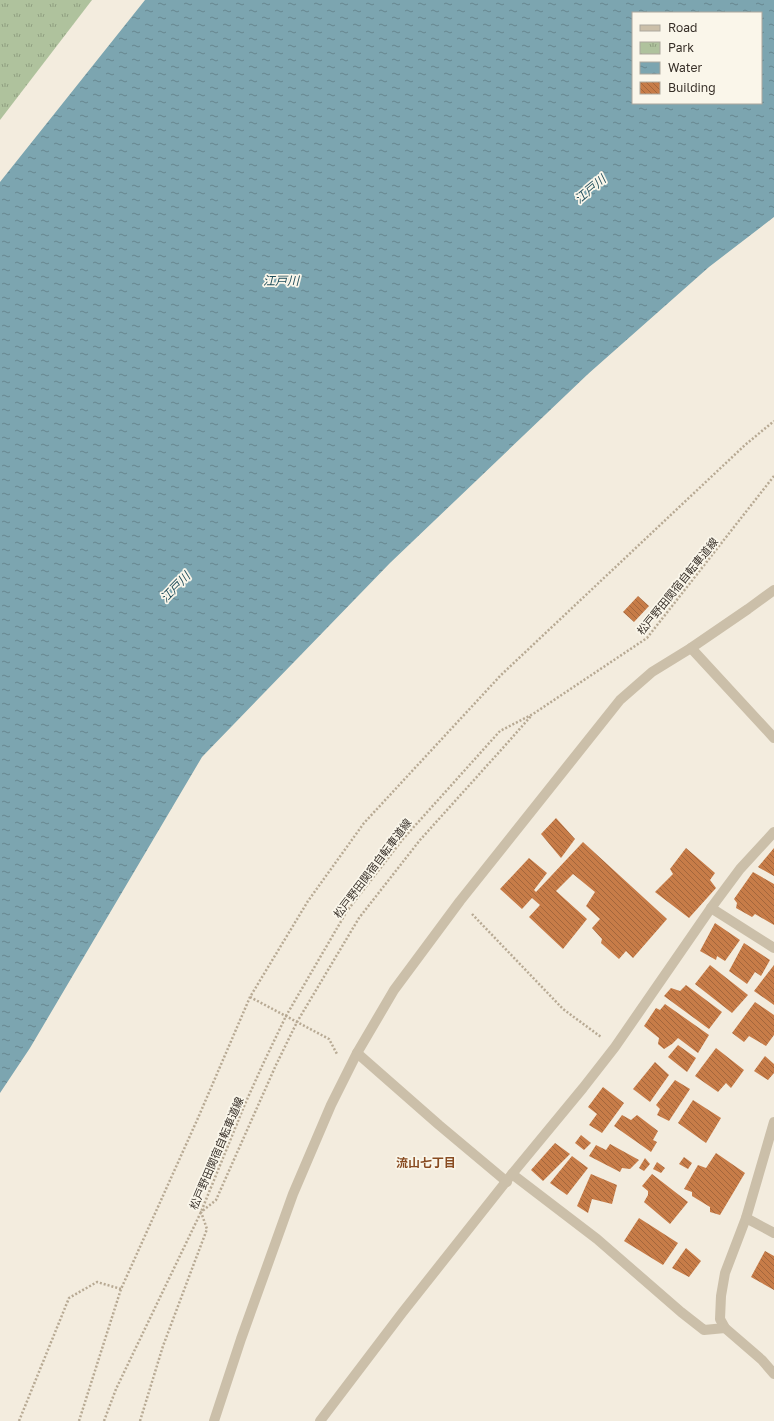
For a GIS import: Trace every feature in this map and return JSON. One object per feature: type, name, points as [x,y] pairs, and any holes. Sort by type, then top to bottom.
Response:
[{"type":"street","points":[[214,1421],[241,1339],[293,1194],[331,1105],[357,1053],[394,990],[460,901],[620,700],[652,672],[691,648],[774,590]]},
{"type":"street","points":[[691,648],[774,738]]},
{"type":"street","points":[[320,1421],[402,1313],[509,1178],[583,1088],[614,1047],[740,869],[774,832]]},
{"type":"street","points":[[711,908],[774,948]]},
{"type":"street","points":[[357,1053],[439,1125],[509,1178],[597,1239],[704,1330],[725,1328]]},
{"type":"street","points":[[774,1122],[746,1218],[725,1273],[721,1296],[720,1319],[725,1328],[762,1360],[774,1374]]},
{"type":"street","points":[[746,1218],[774,1233]]},
{"type":"path","points":[[79,1421],[121,1289],[198,1118],[250,997],[308,901],[364,823],[501,675],[745,445],[774,421]]},
{"type":"path","name":"松戸野田関宿自転車道線","points":[[104,1421],[116,1389],[201,1212],[245,1104],[286,1016],[347,911],[403,839],[500,731],[533,714],[647,638],[774,477]]},
{"type":"path","points":[[140,1421],[162,1346],[207,1229],[201,1212],[216,1200],[276,1065],[297,1022],[359,918],[420,840],[533,714]]},
{"type":"path","points":[[460,901],[563,1009],[614,1047]]},
{"type":"path","points":[[250,997],[329,1038],[339,1058]]},
{"type":"path","points":[[19,1421],[69,1298],[97,1282],[121,1289]]},
{"type":"green space","points":[[0,0],[92,0],[0,120]]},
{"type":"water","name":"江戸川","points":[[145,0],[774,0],[774,217],[709,267],[588,374],[390,563],[202,757],[30,1048],[0,1093],[0,182]]},
{"type":"building","points":[[638,596],[649,606],[634,622],[623,612]]},
{"type":"building","points":[[556,818],[575,839],[561,858],[541,834]]},
{"type":"building","points":[[583,842],[667,919],[633,958],[626,951],[619,959],[601,943],[602,939],[592,928],[600,919],[586,906],[595,892],[573,874],[556,891],[587,919],[563,949],[529,917],[540,905],[532,898],[522,909],[500,889],[529,858],[547,873],[534,890],[536,892]]},
{"type":"building","points":[[686,848],[715,873],[710,880],[716,888],[689,918],[655,892],[673,874],[670,869]]},
{"type":"building","points":[[774,848],[774,876],[758,867]]},
{"type":"building","points":[[753,872],[774,884],[774,925],[755,914],[752,917],[736,908],[737,903],[734,899]]},
{"type":"building","points":[[715,923],[740,940],[725,961],[717,956],[716,960],[700,951]]},
{"type":"building","points":[[744,943],[770,960],[761,976],[755,972],[747,984],[729,971]]},
{"type":"building","points":[[710,965],[748,995],[732,1013],[695,984]]},
{"type":"building","points":[[774,965],[774,1005],[754,991]]},
{"type":"building","points":[[686,985],[722,1012],[709,1029],[664,996],[671,988],[680,991]]},
{"type":"building","points":[[755,1002],[774,1015],[774,1035],[766,1046],[749,1036],[744,1042],[732,1033]]},
{"type":"building","points":[[665,1004],[709,1035],[698,1053],[678,1038],[664,1049],[658,1044],[659,1038],[644,1026],[656,1008],[660,1010]]},
{"type":"building","points":[[678,1045],[696,1058],[687,1072],[668,1057]]},
{"type":"building","points":[[716,1048],[744,1070],[731,1088],[726,1083],[718,1092],[695,1076]]},
{"type":"building","points":[[765,1056],[774,1064],[774,1073],[768,1080],[754,1071]]},
{"type":"building","points":[[655,1062],[669,1075],[650,1102],[633,1089]]},
{"type":"building","points":[[675,1080],[690,1089],[669,1121],[657,1115],[660,1109],[656,1105]]},
{"type":"building","points":[[603,1087],[624,1103],[602,1133],[589,1125],[597,1114],[588,1107]]},
{"type":"building","points":[[693,1100],[721,1118],[706,1143],[678,1123]]},
{"type":"building","points":[[622,1115],[631,1120],[637,1115],[658,1131],[653,1140],[657,1142],[651,1152],[614,1126]]},
{"type":"building","points":[[581,1135],[591,1143],[584,1150],[575,1143]]},
{"type":"building","points":[[555,1143],[570,1154],[543,1181],[531,1170]]},
{"type":"building","points":[[610,1144],[639,1160],[630,1169],[622,1168],[620,1172],[589,1156],[596,1145],[606,1150]]},
{"type":"building","points":[[716,1153],[745,1173],[720,1215],[710,1212],[710,1207],[692,1196],[692,1192],[684,1189],[698,1165],[706,1168]]},
{"type":"building","points":[[572,1156],[588,1168],[567,1195],[550,1183]]},
{"type":"building","points":[[684,1157],[692,1163],[688,1169],[679,1164]]},
{"type":"building","points":[[645,1158],[650,1164],[644,1171],[639,1168]]},
{"type":"building","points":[[657,1162],[665,1168],[661,1173],[653,1169]]},
{"type":"building","points":[[591,1174],[617,1185],[612,1204],[592,1199],[588,1213],[577,1206]]},
{"type":"building","points":[[652,1174],[688,1202],[670,1224],[644,1202],[648,1195],[648,1191],[642,1186]]},
{"type":"building","points":[[639,1218],[678,1243],[663,1265],[624,1241]]},
{"type":"building","points":[[686,1248],[701,1261],[689,1277],[672,1268]]},
{"type":"building","points":[[765,1251],[774,1256],[774,1290],[751,1277]]},
{"type":"district","name":"流山七丁目","points":[[426,1162]]}]
